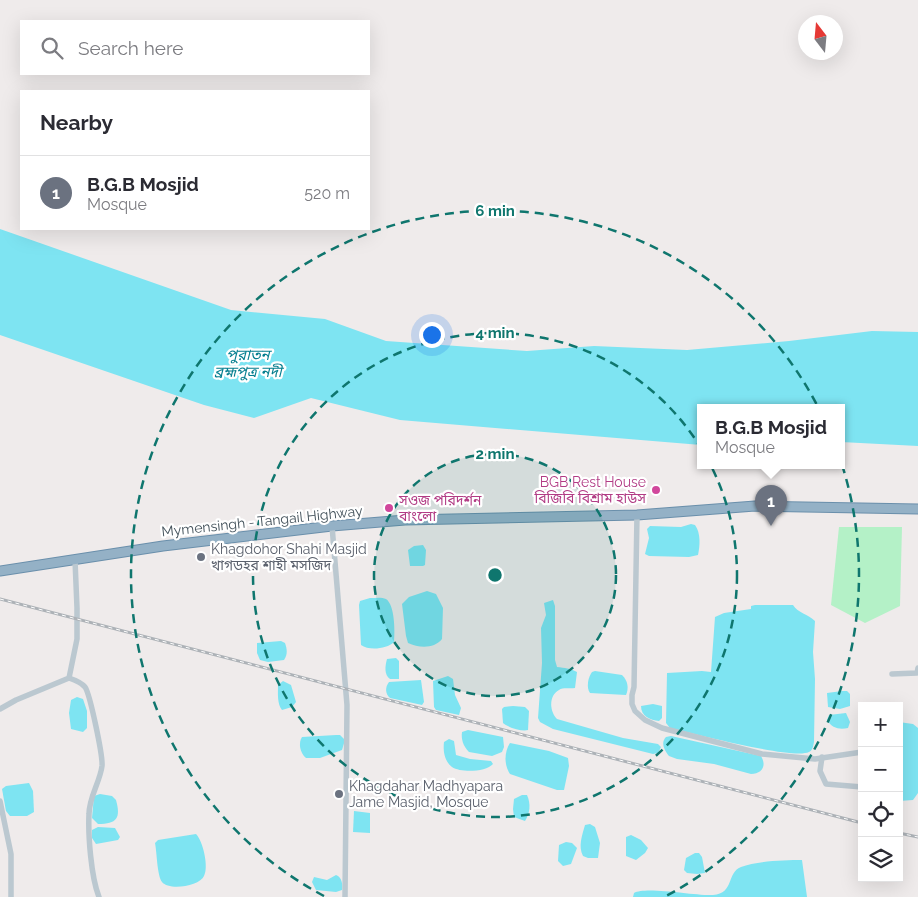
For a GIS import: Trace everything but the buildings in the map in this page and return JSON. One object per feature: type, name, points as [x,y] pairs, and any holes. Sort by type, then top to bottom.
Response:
[{"type":"highway","name":"Mymensingh - Tangail Highway","points":[[0,571],[163,546],[332,526],[406,520],[637,515],[755,506],[918,509]]},
{"type":"street","points":[[637,515],[634,687],[632,695],[632,704],[636,711],[645,720],[662,728],[762,754],[815,759],[858,753]]},
{"type":"street","points":[[332,526],[347,705],[345,897]]},
{"type":"street","points":[[69,678],[76,639],[78,608],[75,560]]},
{"type":"street","points":[[892,674],[917,673],[918,668]]},
{"type":"street","points":[[0,709],[16,700],[69,678],[80,682],[86,689],[98,735],[102,765],[88,812],[95,882],[100,897]]},
{"type":"street","points":[[822,758],[820,771],[826,784],[858,786]]},
{"type":"street","points":[[0,801],[11,854],[11,897]]},
{"type":"green space","points":[[839,527],[902,527],[900,606],[865,623],[831,605]]},
{"type":"water","name":"পুরাতন ব্রহ্মপুত্র নদী","points":[[0,229],[231,310],[325,319],[386,341],[527,351],[594,346],[687,350],[872,331],[918,332],[918,446],[845,442],[845,404],[697,404],[697,445],[400,420],[311,398],[254,418],[204,405],[0,335]]},
{"type":"water","points":[[691,524],[695,525],[699,536],[698,555],[689,557],[649,556],[645,554],[649,538],[647,529],[650,526],[681,527]]},
{"type":"water","points":[[423,545],[426,550],[425,565],[410,566],[408,550],[414,546]]},
{"type":"water","points":[[427,591],[436,594],[443,608],[442,639],[435,645],[421,647],[408,643],[402,604],[409,597]]},
{"type":"water","points":[[370,598],[386,599],[393,613],[394,642],[383,648],[373,649],[361,645],[359,605],[360,601]]},
{"type":"water","points":[[553,600],[555,606],[555,660],[557,667],[577,672],[575,688],[561,689],[553,696],[551,704],[557,719],[623,738],[658,744],[661,747],[658,753],[653,754],[553,729],[540,722],[538,718],[542,663],[541,628],[546,615],[544,603]]},
{"type":"water","points":[[793,605],[815,621],[813,652],[815,679],[814,742],[809,752],[784,752],[742,745],[670,728],[666,723],[667,673],[711,672],[715,617],[724,613],[751,609],[751,606]]},
{"type":"water","points":[[281,641],[285,643],[287,649],[284,660],[268,662],[260,660],[257,653],[257,643]]},
{"type":"water","points":[[396,658],[399,661],[399,679],[390,679],[385,667],[387,659]]},
{"type":"water","points":[[592,672],[622,675],[627,685],[626,695],[590,693],[588,688],[589,680]]},
{"type":"water","points":[[448,676],[453,679],[455,695],[461,708],[459,715],[436,710],[434,707],[433,681]]},
{"type":"water","points":[[421,680],[424,702],[422,705],[390,698],[387,695],[386,688],[389,682]]},
{"type":"water","points":[[283,681],[291,685],[296,702],[292,707],[282,710],[279,702],[278,685]]},
{"type":"water","points":[[847,691],[850,694],[850,706],[840,709],[828,707],[827,693]]},
{"type":"water","points":[[77,697],[83,699],[87,711],[87,728],[83,732],[71,729],[69,713],[71,700]]},
{"type":"water","points":[[653,704],[662,706],[662,718],[659,721],[647,717],[641,709],[641,706]]},
{"type":"water","points":[[513,706],[525,707],[529,711],[528,730],[515,729],[503,723],[502,709]]},
{"type":"water","points":[[846,713],[850,722],[848,728],[836,728],[827,720],[829,715]]},
{"type":"water","points":[[903,723],[913,724],[918,728],[918,793],[913,800],[903,801]]},
{"type":"water","points":[[468,730],[503,737],[504,747],[502,752],[492,756],[469,752],[464,745],[462,737],[462,732]]},
{"type":"water","points":[[340,735],[345,740],[342,750],[320,758],[306,758],[301,751],[302,737]]},
{"type":"water","points":[[671,736],[761,756],[764,763],[761,771],[751,774],[714,764],[677,759],[669,756],[664,747],[664,739]]},
{"type":"water","points":[[449,739],[454,741],[456,755],[470,759],[491,761],[493,764],[485,769],[473,771],[452,767],[447,762],[444,752],[444,742]]},
{"type":"water","points":[[510,743],[549,751],[568,758],[569,766],[564,790],[557,790],[510,774],[506,758]]},
{"type":"water","points":[[29,783],[33,791],[34,812],[27,816],[10,816],[6,811],[2,789],[6,786]]},
{"type":"water","points":[[100,794],[112,796],[116,800],[118,816],[110,823],[98,824],[92,818],[94,796]]},
{"type":"water","points":[[527,795],[529,802],[529,812],[525,821],[514,817],[513,809],[514,799]]},
{"type":"water","points":[[354,811],[370,813],[370,833],[353,832]]},
{"type":"water","points":[[590,824],[595,827],[600,843],[598,858],[583,856],[581,848],[585,825]]},
{"type":"water","points":[[98,827],[115,828],[120,837],[118,840],[96,844],[92,838],[92,830]]},
{"type":"water","points":[[196,834],[201,842],[204,854],[206,867],[204,876],[191,885],[177,887],[166,885],[160,879],[155,843],[158,840]]},
{"type":"water","points":[[631,835],[641,840],[648,848],[636,860],[626,856],[626,837]]},
{"type":"water","points":[[566,842],[572,843],[577,848],[571,864],[563,866],[558,861],[559,845]]},
{"type":"water","points":[[699,853],[702,857],[705,873],[687,873],[684,870],[686,858]]},
{"type":"water","points":[[802,860],[807,897],[633,897],[634,893],[649,890],[713,895],[725,891],[733,874],[741,867],[762,862]]},
{"type":"water","points":[[336,875],[341,879],[342,890],[336,892],[316,890],[312,882],[314,877],[327,880]]},
{"type":"railway","points":[[0,599],[858,822]]},
{"type":"railway","points":[[903,834],[918,837]]},
{"type":"place","name":"BGB Rest House বিজিবি বিশ্রাম হাউস","points":[[656,490]]},
{"type":"place","name":"সওজ পরিদর্শন বাংলো","points":[[389,508]]},
{"type":"place","name":"B.G.B Mosjid","points":[[771,526]]},
{"type":"place","name":"Khagdohor Shahi Masjid খাগডহর শাহী মসজিদ","points":[[201,557]]},
{"type":"place","name":"Khagdahar Madhyapara Jame Masjid, Mosque","points":[[339,794]]}]
